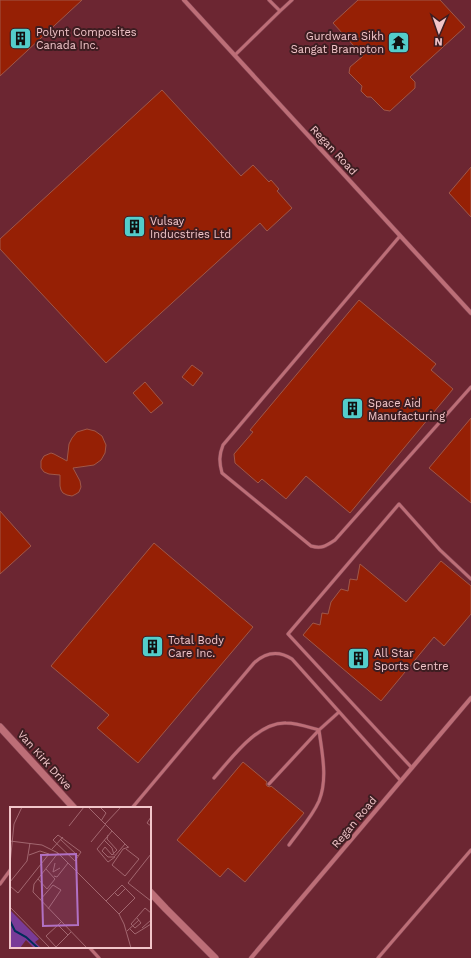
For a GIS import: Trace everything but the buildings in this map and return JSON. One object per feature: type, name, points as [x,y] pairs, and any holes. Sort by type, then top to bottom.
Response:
[{"type":"street","name":"Regan Road","points":[[184,0],[471,312]]},
{"type":"street","name":"Regan Road","points":[[251,958],[471,698]]},
{"type":"street","name":"Van Kirk Drive","points":[[0,727],[73,807]]},
{"type":"street","points":[[151,893],[214,958]]},
{"type":"lane","points":[[269,0],[280,11]]},
{"type":"lane","points":[[235,55],[292,0]]},
{"type":"lane","points":[[400,236],[223,445],[219,464],[222,472],[311,546],[318,548],[327,546],[335,540],[471,387]]},
{"type":"lane","points":[[412,768],[288,634],[399,504],[440,550],[471,579]]},
{"type":"lane","points":[[133,807],[254,663],[260,657],[267,654],[277,653],[286,655],[292,659],[401,781]]},
{"type":"lane","points":[[269,784],[319,730],[339,712]]},
{"type":"lane","points":[[214,778],[253,736],[269,725],[285,722],[319,730]]},
{"type":"lane","points":[[289,845],[319,802],[323,785],[323,771],[319,730]]},
{"type":"lane","points":[[378,958],[471,850]]},
{"type":"lane","points":[[0,884],[10,870]]},
{"type":"lane","points":[[90,948],[100,958]]},
{"type":"place","name":"Polynt Composites Canada Inc.","points":[[20,38]]},
{"type":"place","name":"Gurdwara Sikh Sangat Brampton","points":[[399,42]]},
{"type":"place","name":"Vulsay Inducstries Ltd","points":[[134,227]]},
{"type":"place","name":"Space Aid Manufacturing","points":[[352,409]]},
{"type":"place","name":"Total Body Care Inc.","points":[[152,646]]},
{"type":"place","name":"All Star Sports Centre","points":[[358,659]]}]
